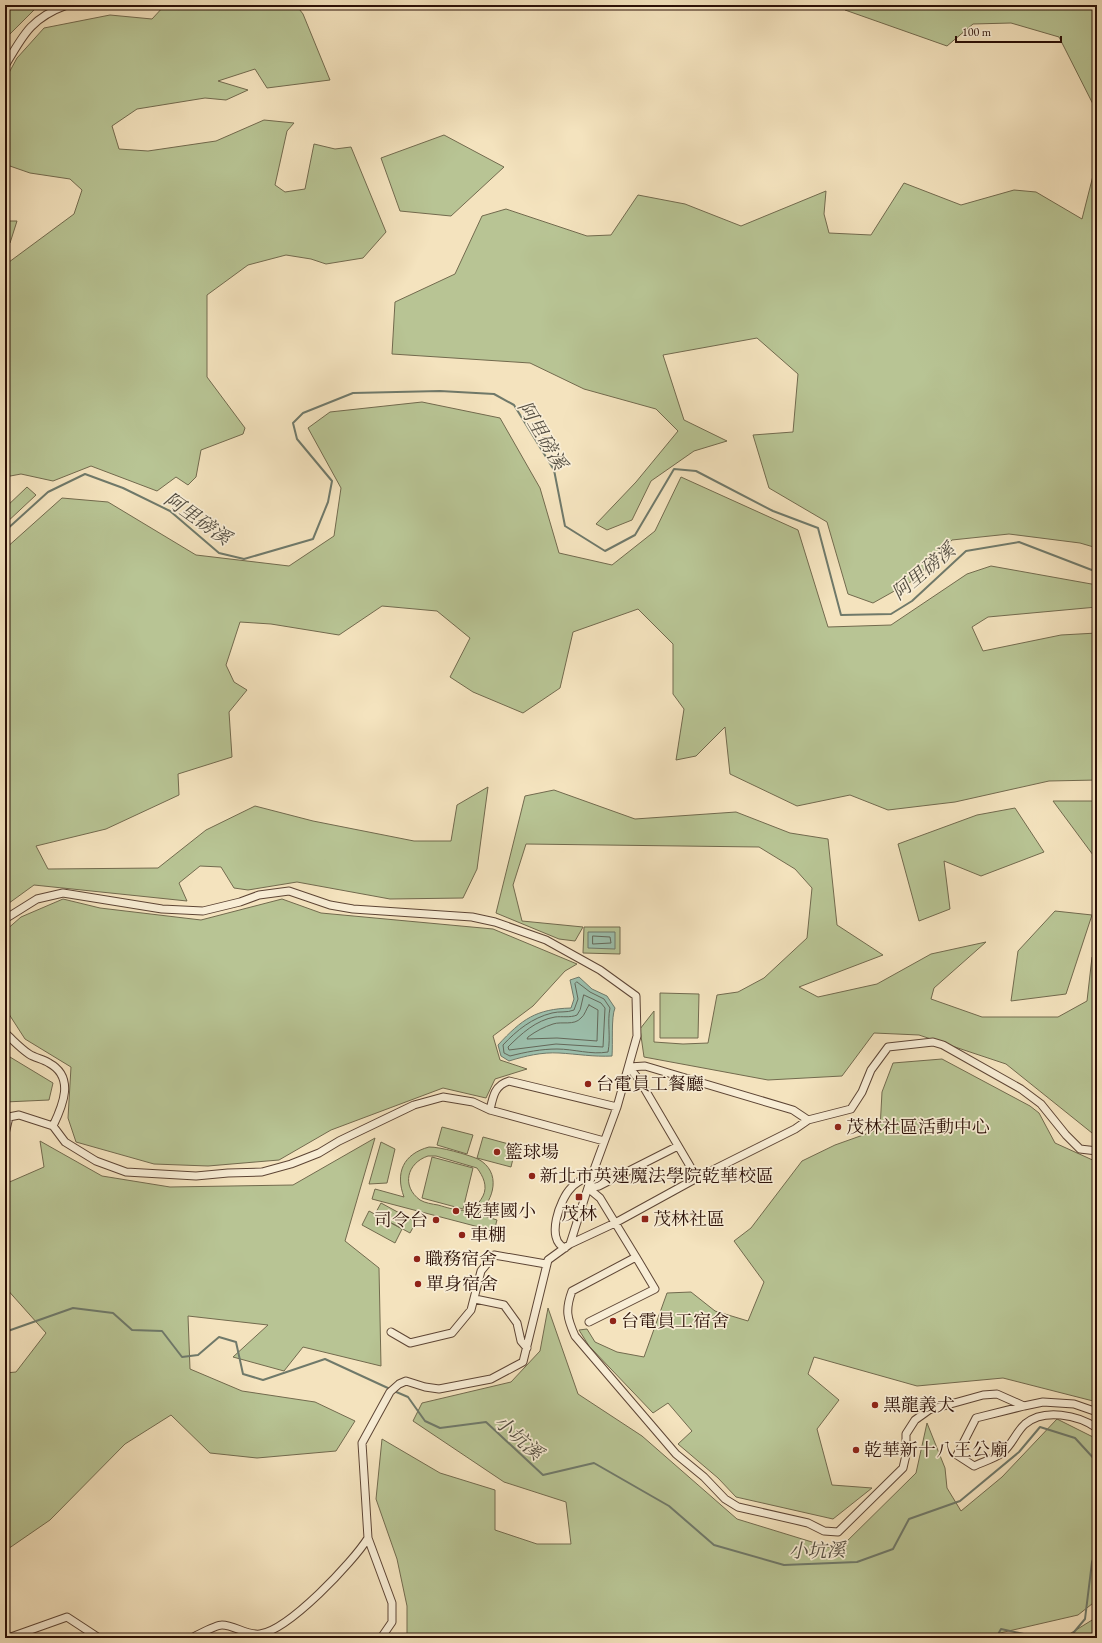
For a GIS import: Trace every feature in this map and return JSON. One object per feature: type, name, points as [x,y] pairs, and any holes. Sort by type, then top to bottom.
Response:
[{"type":"street","points":[[5,66],[24,32],[49,11],[67,5]]},
{"type":"street","points":[[5,919],[37,900],[63,893],[162,910],[203,911],[240,902],[259,895],[289,891],[330,905],[353,909],[472,917],[495,922],[546,940],[600,970],[636,996],[637,1036],[617,1107],[567,1246]]},
{"type":"street","points":[[5,1033],[29,1054],[50,1063],[61,1072],[64,1083],[64,1103],[53,1126]]},
{"type":"street","points":[[382,1638],[392,1622],[392,1603],[368,1538],[362,1444],[393,1390],[406,1381],[424,1388],[438,1389],[491,1379],[523,1362],[546,1264],[548,1260],[567,1246],[795,1129],[808,1120],[850,1109],[862,1092],[871,1070],[888,1047],[933,1042],[943,1045],[1021,1089],[1041,1104],[1066,1135],[1080,1149],[1097,1151]]},
{"type":"street","points":[[629,1068],[645,1066],[793,1110],[808,1120]]},
{"type":"street","points":[[629,1068],[640,1081],[698,1178]]},
{"type":"street","points":[[490,1110],[495,1090],[502,1083],[509,1081],[617,1107]]},
{"type":"street","points":[[5,1134],[9,1117],[19,1115],[53,1126],[66,1142],[96,1161],[126,1172],[196,1176],[228,1172],[262,1172],[291,1164],[319,1153],[339,1141],[414,1105],[443,1097],[473,1102],[490,1110],[604,1141]]},
{"type":"street","points":[[588,1188],[599,1186],[678,1146]]},
{"type":"street","points":[[567,1246],[557,1240],[554,1230],[560,1207],[569,1189],[578,1181],[592,1175]]},
{"type":"street","points":[[588,1188],[600,1198],[654,1289],[589,1322]]},
{"type":"street","points":[[391,1332],[410,1343],[452,1333],[471,1310],[481,1271],[494,1255],[546,1264]]},
{"type":"street","points":[[636,1257],[572,1291],[567,1304],[567,1318],[575,1336],[676,1454],[704,1477],[725,1499],[738,1507],[808,1523],[824,1531],[838,1532],[903,1468],[906,1455],[906,1434],[915,1420],[928,1410],[983,1395],[997,1394],[1024,1406]]},
{"type":"street","points":[[475,1298],[504,1305],[517,1323],[521,1341],[527,1348]]},
{"type":"street","points":[[1097,1412],[1074,1404],[1043,1402],[976,1418],[957,1455],[974,1466],[1001,1454],[1014,1441],[1025,1425],[1041,1415],[1058,1415],[1073,1418],[1097,1428]]},
{"type":"street","points":[[191,1638],[221,1625],[259,1635],[274,1630],[332,1582],[359,1553],[368,1538]]},
{"type":"street","points":[[8,1638],[67,1617],[99,1638]]},
{"type":"shaded area","points":[[39,5],[5,39],[5,6]]},
{"type":"shaded area","points":[[165,5],[296,5],[303,14],[330,80],[267,88],[255,69],[218,81],[248,90],[226,100],[205,98],[137,109],[112,126],[119,149],[148,151],[216,141],[264,120],[294,123],[287,131],[275,185],[285,192],[305,189],[314,144],[335,149],[351,147],[386,232],[363,258],[326,264],[311,259],[286,255],[248,265],[207,295],[207,377],[245,428],[243,434],[201,450],[196,477],[188,485],[176,477],[157,491],[91,466],[53,481],[21,474],[5,477],[5,265],[74,214],[82,190],[70,179],[30,173],[7,165],[5,167],[5,80],[17,58],[44,28],[110,15],[152,19]]},
{"type":"shaded area","points":[[851,5],[1097,5],[1097,112],[1059,37],[1011,23],[973,24],[947,46],[845,10]]},
{"type":"shaded area","points":[[444,135],[504,167],[451,216],[400,211],[381,158]]},
{"type":"shaded area","points":[[1097,160],[1097,548],[1080,543],[1009,534],[952,540],[914,580],[873,603],[848,594],[827,522],[769,488],[753,435],[793,432],[798,374],[757,338],[663,355],[684,420],[727,441],[694,451],[651,481],[632,520],[607,530],[596,524],[636,482],[678,431],[656,409],[584,389],[530,363],[392,354],[395,302],[455,274],[482,216],[506,209],[587,236],[611,235],[638,195],[685,204],[741,226],[826,191],[824,214],[829,233],[871,235],[904,183],[961,205],[1014,190],[1036,192],[1082,219]]},
{"type":"shaded area","points":[[5,221],[17,221],[10,243],[5,245]]},
{"type":"shaded area","points":[[422,402],[500,418],[540,488],[559,553],[612,565],[655,531],[681,477],[798,530],[828,627],[891,625],[967,574],[991,566],[1097,585],[1097,607],[988,617],[972,627],[983,651],[1061,635],[1097,633],[1097,780],[1049,781],[955,802],[888,810],[850,795],[797,806],[730,774],[725,727],[696,756],[676,760],[684,709],[673,694],[673,644],[638,609],[573,632],[560,688],[523,713],[473,692],[450,677],[470,638],[437,611],[382,606],[339,635],[271,624],[240,622],[226,665],[234,682],[247,690],[229,712],[232,757],[178,774],[179,795],[106,829],[36,846],[48,869],[158,868],[206,830],[255,806],[313,821],[414,841],[451,841],[457,805],[488,787],[477,869],[463,898],[390,899],[297,882],[248,890],[234,888],[221,867],[200,866],[179,883],[187,901],[34,885],[5,906],[5,549],[62,498],[108,502],[196,555],[289,566],[334,536],[341,488],[308,428],[330,412]]},
{"type":"shaded area","points":[[27,487],[36,495],[5,524],[5,508]]},
{"type":"shaded area","points":[[554,790],[635,819],[736,812],[790,833],[828,839],[837,925],[883,955],[799,987],[818,997],[877,984],[931,954],[986,942],[934,988],[931,999],[982,1017],[1058,1017],[1087,1001],[1092,957],[1097,954],[1097,1137],[1006,1064],[919,1035],[874,1033],[842,1076],[768,1080],[644,1057],[640,1029],[654,1011],[654,1042],[683,1044],[708,1043],[717,995],[738,992],[764,978],[807,938],[812,888],[795,869],[759,847],[526,844],[513,885],[522,921],[583,927],[575,941],[559,939],[496,913],[525,796]]},
{"type":"shaded area","points":[[1053,801],[1097,801],[1097,859],[1096,859]]},
{"type":"shaded area","points":[[1015,808],[1044,852],[981,876],[944,861],[950,909],[919,921],[898,844],[977,815]]},
{"type":"shaded area","points":[[63,899],[100,908],[201,920],[282,899],[321,913],[493,929],[577,964],[565,971],[533,1006],[493,1036],[500,1060],[527,1069],[495,1079],[486,1098],[443,1088],[331,1130],[279,1160],[208,1166],[154,1164],[76,1142],[68,1118],[71,1067],[25,1039],[5,1008],[5,931],[21,917]]},
{"type":"shaded area","points":[[1055,911],[1092,915],[1066,994],[1011,1001],[1018,951]]},
{"type":"shaded area","points":[[584,927],[620,927],[620,954],[583,953]]},
{"type":"shaded area","points":[[660,993],[699,994],[698,1038],[660,1038]]},
{"type":"shaded area","points":[[5,1054],[53,1083],[49,1100],[5,1102]]},
{"type":"shaded area","points":[[942,1059],[1030,1106],[1039,1113],[1055,1143],[1097,1162],[1097,1402],[1003,1378],[917,1386],[814,1357],[808,1374],[839,1400],[817,1429],[832,1485],[872,1488],[833,1519],[736,1497],[718,1478],[678,1444],[692,1431],[668,1403],[653,1413],[589,1346],[579,1330],[587,1329],[595,1342],[617,1352],[644,1357],[667,1293],[691,1292],[715,1311],[748,1321],[764,1282],[734,1241],[751,1228],[802,1161],[835,1145],[880,1129],[882,1092],[893,1063]]},
{"type":"shaded area","name":"籃球場","points":[[442,1127],[473,1135],[467,1154],[437,1145]]},
{"type":"shaded area","name":"籃球場","points":[[483,1137],[516,1146],[511,1167],[477,1158]]},
{"type":"shaded area","points":[[375,1138],[345,1241],[379,1268],[381,1366],[303,1347],[284,1371],[233,1357],[268,1325],[188,1316],[190,1369],[242,1391],[315,1402],[355,1421],[336,1451],[257,1458],[210,1453],[171,1415],[125,1444],[50,1520],[5,1551],[5,1373],[16,1372],[46,1333],[5,1287],[5,1184],[44,1167],[40,1141],[102,1176],[170,1187],[293,1185]]},
{"type":"shaded area","points":[[381,1142],[395,1149],[387,1183],[369,1184]]},
{"type":"shaded area","points":[[429,1147],[447,1149],[478,1159],[486,1165],[493,1178],[493,1186],[488,1201],[478,1214],[497,1220],[494,1231],[372,1199],[375,1189],[404,1197],[400,1180],[403,1166],[413,1154]],"holes":[[[428,1156],[436,1156],[477,1168],[485,1185],[483,1196],[479,1203],[469,1209],[457,1210],[424,1202],[414,1194],[410,1188],[409,1182],[411,1169],[421,1159]]]},
{"type":"shaded area","points":[[432,1157],[473,1168],[463,1209],[422,1198]]},
{"type":"shaded area","points":[[381,1203],[416,1222],[410,1233],[375,1214]]},
{"type":"shaded area","points":[[369,1211],[402,1229],[395,1243],[362,1225]]},
{"type":"shaded area","points":[[548,1308],[578,1394],[642,1436],[737,1519],[838,1550],[916,1473],[927,1423],[945,1468],[947,1488],[961,1511],[1002,1477],[1057,1419],[1097,1439],[1097,1600],[1078,1615],[1000,1633],[998,1638],[407,1638],[407,1606],[397,1559],[376,1499],[382,1439],[440,1473],[495,1490],[495,1530],[537,1544],[571,1544],[566,1502],[504,1482],[413,1421],[422,1403],[511,1382],[540,1351]]},
{"type":"shaded area","points":[[1097,1617],[1097,1638],[1063,1638]]},
{"type":"water","points":[[588,932],[615,932],[615,949],[588,948]]},
{"type":"water","points":[[579,977],[592,989],[607,996],[615,1008],[612,1056],[546,1053],[509,1061],[501,1056],[498,1045],[522,1022],[539,1013],[571,1008],[574,999],[570,980]]},
{"type":"waterway","name":"阿里磅溪","points":[[5,531],[48,492],[85,474],[123,488],[170,511],[219,553],[244,559],[313,539],[328,502],[332,481],[297,439],[293,423],[303,413],[353,393],[440,391],[494,394],[514,405],[554,470],[565,526],[605,551],[635,535],[674,469],[696,471],[773,511],[818,528],[841,615],[891,614],[912,601],[966,551],[1019,542],[1097,572]]},
{"type":"waterway","name":"小坑溪","points":[[5,1332],[73,1308],[113,1313],[132,1330],[162,1331],[182,1357],[198,1355],[219,1337],[236,1342],[243,1374],[263,1380],[325,1359],[390,1389]]},
{"type":"waterway","name":"小坑溪","points":[[394,1391],[408,1397],[425,1421],[440,1428],[486,1422],[543,1475],[594,1463],[669,1506],[714,1545],[784,1565],[857,1562],[893,1549],[909,1519],[960,1501],[1019,1452],[1040,1427],[1075,1438],[1097,1462]]},
{"type":"waterway","name":"小坑溪","points":[[1069,1638],[1085,1619],[1092,1562],[1097,1550]]},
{"type":"waterway","name":"小坑溪","points":[[996,1638],[1001,1629],[1042,1638]]},
{"type":"place","name":"台電員工餐廳","points":[[588,1084]]},
{"type":"place","name":"茂林社區活動中心","points":[[838,1127]]},
{"type":"place","name":"籃球場","points":[[497,1152]]},
{"type":"place","name":"新北市英速魔法學院乾華校區","points":[[532,1176]]},
{"type":"place","name":"茂林","points":[[579,1197]]},
{"type":"place","name":"乾華國小","points":[[456,1211]]},
{"type":"place","name":"茂林社區","points":[[645,1219]]},
{"type":"place","name":"司令台","points":[[436,1220]]},
{"type":"place","name":"車棚","points":[[462,1235]]},
{"type":"place","name":"職務宿舍","points":[[417,1259]]},
{"type":"place","name":"單身宿舍","points":[[418,1284]]},
{"type":"place","name":"台電員工宿舍","points":[[613,1321]]},
{"type":"place","name":"黑龍義犬","points":[[875,1405]]},
{"type":"place","name":"乾華新十八王公廟","points":[[856,1450]]}]
